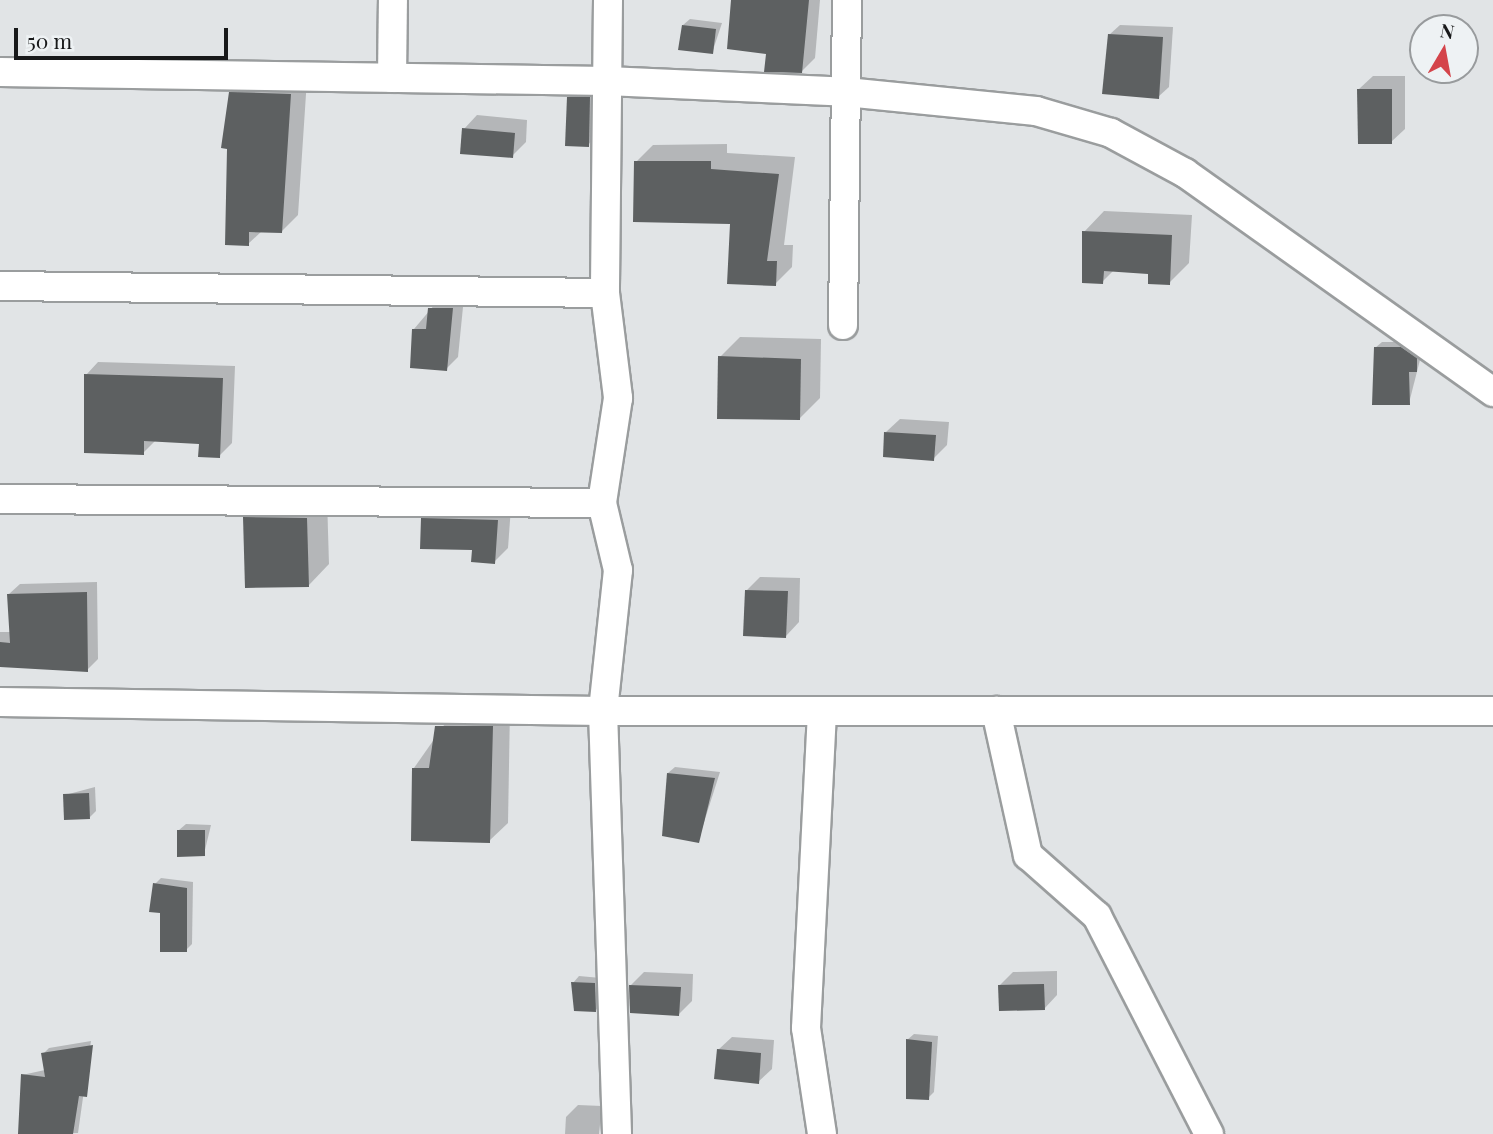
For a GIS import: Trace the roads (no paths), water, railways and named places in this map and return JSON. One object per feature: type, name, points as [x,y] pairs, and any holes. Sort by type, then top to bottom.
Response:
[{"type":"street","points":[[392,78],[393,0]]},
{"type":"street","points":[[608,0],[605,293],[618,398],[602,503],[618,570],[603,711],[617,1134]]},
{"type":"street","points":[[843,325],[847,0]]},
{"type":"street","points":[[0,72],[607,81],[846,92],[1037,111],[1111,133],[1185,173],[1493,392]]},
{"type":"street","points":[[0,286],[605,293]]},
{"type":"street","points":[[0,499],[602,503]]},
{"type":"street","points":[[0,702],[603,711],[1493,711]]},
{"type":"street","points":[[821,1134],[806,1028],[822,711]]},
{"type":"street","points":[[996,711],[1028,855],[1097,916],[1209,1134]]}]
